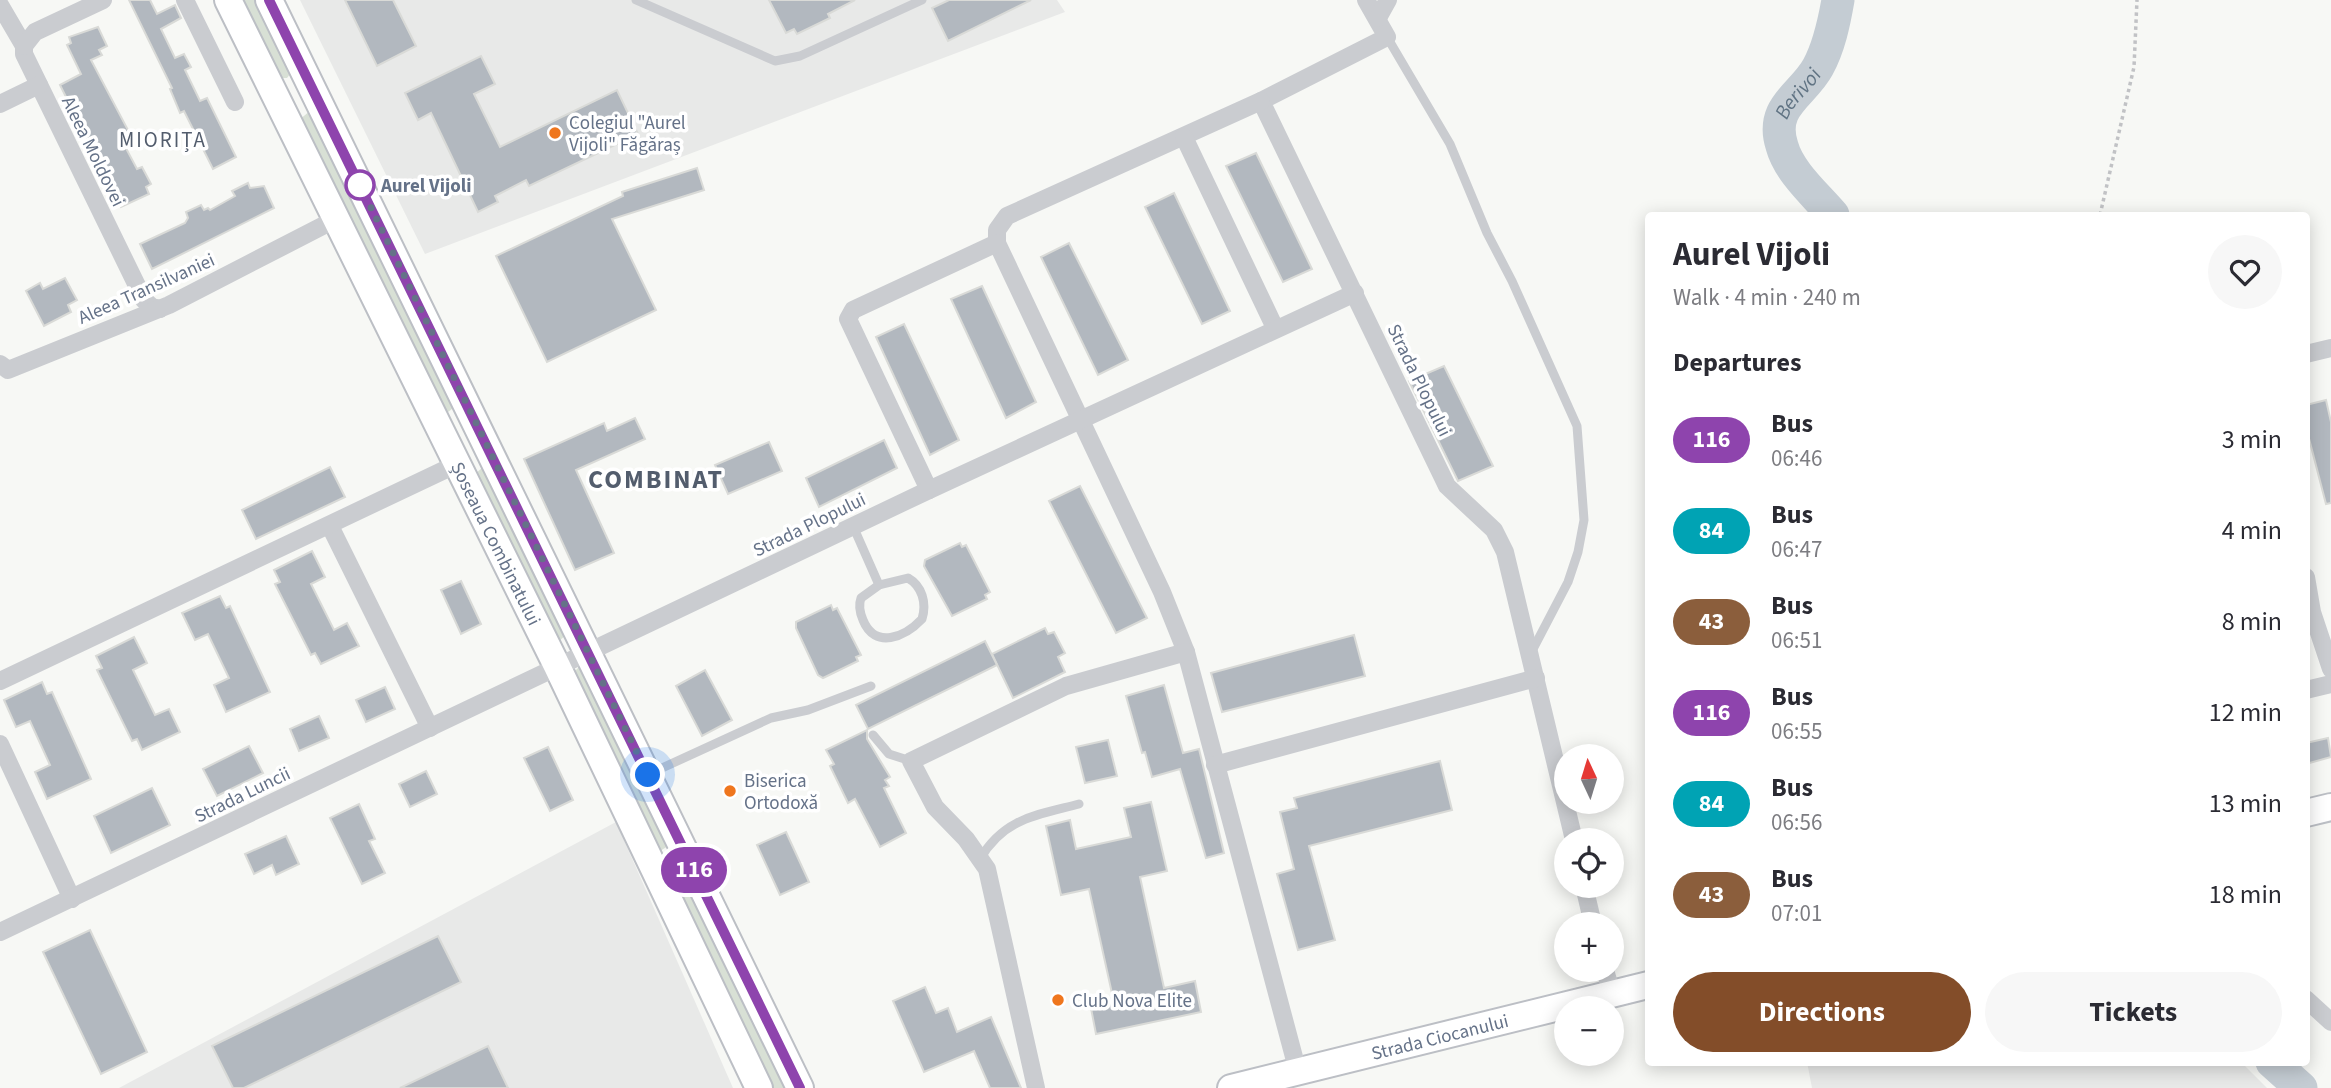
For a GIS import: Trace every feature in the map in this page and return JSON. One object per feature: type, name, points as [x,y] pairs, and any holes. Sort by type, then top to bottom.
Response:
[{"type":"main road","name":"Șoseaua Combinatului","points":[[228,0],[657,872],[760,1088]]},
{"type":"main road","name":"Șoseaua Combinatului","points":[[269,0],[800,1088]]},
{"type":"main road","points":[[274,95],[307,78]]},
{"type":"main road","points":[[457,464],[487,449]]},
{"type":"main road","points":[[2310,812],[2331,807]]},
{"type":"main road","points":[[657,872],[688,857]]},
{"type":"main road","name":"Strada Ciocanului","points":[[1231,1088],[1298,1072],[1608,982],[1645,985]]},
{"type":"street","points":[[24,46],[35,33],[103,0]]},
{"type":"street","points":[[185,0],[235,102]]},
{"type":"street","points":[[1298,1072],[1186,652],[1162,592],[997,243],[997,230],[1007,216],[1261,101],[1387,37],[1366,0]]},
{"type":"street","points":[[1378,18],[1388,0]]},
{"type":"street","name":"Aleea Moldovei","points":[[0,5],[24,46],[23,54],[144,300],[152,307],[160,309]]},
{"type":"street","points":[[0,104],[39,85]]},
{"type":"street","name":"Strada Plopului","points":[[1261,101],[1447,486],[1494,530],[1505,552],[1530,654]]},
{"type":"street","points":[[1184,137],[1275,328]]},
{"type":"street","name":"Aleea Transilvaniei","points":[[4,367],[160,309],[336,219]]},
{"type":"street","points":[[929,490],[848,319],[853,310],[997,243]]},
{"type":"street","name":"Strada Plopului","points":[[556,666],[589,655],[929,490],[1355,293]]},
{"type":"street","points":[[2310,353],[2331,348]]},
{"type":"street","points":[[0,681],[457,464]]},
{"type":"street","points":[[330,526],[430,727]]},
{"type":"street","points":[[2310,600],[2331,669]]},
{"type":"street","points":[[1036,1088],[988,869],[935,807],[911,761],[1066,686],[1186,652]]},
{"type":"street","points":[[1530,654],[1571,828]]},
{"type":"street","name":"Strada Luncii","points":[[0,932],[556,666]]},
{"type":"street","points":[[1215,765],[1536,678]]},
{"type":"street","points":[[2310,689],[2331,684]]},
{"type":"street","points":[[0,744],[72,899]]},
{"type":"street","points":[[2310,1003],[2331,1022]]},
{"type":"lane","points":[[636,0],[775,61],[800,56],[922,0]]},
{"type":"lane","points":[[1387,37],[1450,144],[1487,233],[1512,281],[1577,426],[1584,520],[1578,552],[1568,582],[1530,654]]},
{"type":"lane","points":[[853,526],[879,585]]},
{"type":"lane","points":[[908,578],[917,584],[924,604],[922,619],[889,638],[876,638],[870,633],[859,603],[879,585],[908,578]]},
{"type":"lane","points":[[648,775],[771,718],[808,710],[871,686]]},
{"type":"lane","points":[[873,734],[889,754],[911,761]]},
{"type":"lane","points":[[980,859],[993,837],[1015,823],[1079,804]]},
{"type":"path","points":[[2101,212],[2134,67],[2137,0]]},
{"type":"shaded area","points":[[239,0],[258,0],[291,73],[287,78],[278,78]]},
{"type":"shaded area","name":"Colegiul \"Aurel Vijoli\" Făgăraș","points":[[300,0],[1057,0],[1065,12],[425,254]]},
{"type":"shaded area","points":[[310,111],[456,406],[448,412],[442,412],[299,120]]},
{"type":"shaded area","points":[[483,467],[567,634],[559,641],[474,475]]},
{"type":"shaded area","points":[[582,668],[668,846],[660,851],[572,674]]},
{"type":"shaded area","points":[[616,822],[733,1088],[119,1088]]},
{"type":"shaded area","points":[[682,871],[790,1088],[770,1088],[672,878]]},
{"type":"shaded area","points":[[1808,1066],[2245,1066],[2267,1088],[1812,1088]]},
{"type":"building","points":[[129,0],[150,0],[157,14],[175,5],[181,18],[161,29],[175,58],[184,54],[191,67],[185,70],[200,101],[207,98],[236,157],[213,169],[184,111],[180,113],[170,89],[172,88]]},
{"type":"building","points":[[345,0],[393,0],[416,46],[377,66]]},
{"type":"building","points":[[769,0],[855,0],[828,14],[830,18],[797,34],[794,29],[786,33]]},
{"type":"building","points":[[949,0],[1031,0],[948,41],[932,8]]},
{"type":"building","points":[[98,27],[107,46],[99,50],[102,55],[91,60],[129,132],[120,137],[137,169],[142,167],[151,184],[146,187],[149,194],[121,207],[109,183],[113,181],[100,154],[96,157],[60,85],[81,74],[67,45],[71,43],[69,37]]},
{"type":"building","points":[[481,56],[495,84],[474,94],[500,147],[617,90],[638,134],[529,186],[526,180],[495,196],[498,202],[478,212],[431,113],[418,120],[405,93]]},
{"type":"building","points":[[1256,153],[1312,269],[1283,282],[1226,166]]},
{"type":"building","points":[[697,168],[704,190],[612,219],[656,310],[547,362],[496,256],[623,196],[622,192]]},
{"type":"building","points":[[248,183],[250,188],[264,186],[274,208],[152,269],[140,244],[185,223],[188,218],[186,212],[201,205],[204,210],[210,210],[235,196],[232,191]]},
{"type":"building","points":[[1174,193],[1230,311],[1202,324],[1145,207]]},
{"type":"building","points":[[1069,243],[1128,360],[1098,375],[1041,257]]},
{"type":"building","points":[[65,278],[77,300],[68,305],[71,312],[44,326],[26,291],[40,283],[43,289]]},
{"type":"building","points":[[982,286],[1036,402],[1006,418],[951,299]]},
{"type":"building","points":[[904,324],[959,440],[930,455],[876,337]]},
{"type":"building","points":[[1444,366],[1493,466],[1458,481],[1409,381]]},
{"type":"building","points":[[2326,400],[2331,422],[2331,503],[2326,504],[2310,442],[2310,404]]},
{"type":"building","points":[[635,418],[645,439],[576,470],[614,553],[575,570],[524,459],[604,423],[607,431]]},
{"type":"building","points":[[884,440],[897,468],[819,507],[806,478]]},
{"type":"building","points":[[769,442],[782,471],[728,494],[715,465]]},
{"type":"building","points":[[330,467],[345,497],[256,539],[242,510]]},
{"type":"building","points":[[1080,486],[1147,618],[1116,633],[1049,501]]},
{"type":"building","points":[[960,543],[962,547],[966,545],[990,592],[985,595],[987,599],[952,616],[924,566],[925,560]]},
{"type":"building","points":[[312,551],[325,577],[311,584],[334,630],[347,623],[359,646],[321,664],[315,653],[311,655],[275,584],[280,582],[274,570]]},
{"type":"building","points":[[461,581],[481,624],[461,634],[441,590]]},
{"type":"building","points":[[220,596],[226,608],[230,606],[270,692],[226,712],[214,685],[229,678],[208,634],[195,640],[182,613]]},
{"type":"building","points":[[831,605],[833,610],[837,608],[861,655],[856,657],[858,661],[823,678],[818,675],[796,628],[796,622]]},
{"type":"building","points":[[1045,628],[1048,634],[1054,632],[1065,653],[1058,657],[1065,672],[1013,698],[992,654]]},
{"type":"building","points":[[1354,635],[1365,676],[1222,712],[1211,673]]},
{"type":"building","points":[[134,637],[147,663],[133,670],[155,715],[169,709],[180,732],[142,750],[137,739],[132,741],[97,670],[102,668],[96,656]]},
{"type":"building","points":[[985,641],[997,665],[868,729],[856,705]]},
{"type":"building","points":[[705,670],[732,720],[702,736],[676,686]]},
{"type":"building","points":[[42,682],[47,694],[52,692],[91,779],[47,799],[35,772],[50,765],[30,721],[16,727],[4,700]]},
{"type":"building","points":[[1164,685],[1183,753],[1199,749],[1224,853],[1206,858],[1180,769],[1152,777],[1145,752],[1142,753],[1126,696]]},
{"type":"building","points":[[385,687],[395,709],[366,722],[356,700]]},
{"type":"building","points":[[319,716],[329,738],[299,751],[290,729]]},
{"type":"building","points":[[867,730],[867,739],[890,777],[885,780],[889,786],[884,788],[906,833],[880,847],[855,799],[848,803],[830,766],[834,764],[826,750]]},
{"type":"building","points":[[2328,738],[2331,757],[2310,763],[2310,742]]},
{"type":"building","points":[[1108,740],[1117,776],[1085,783],[1076,747]]},
{"type":"building","points":[[249,746],[263,773],[217,796],[203,769]]},
{"type":"building","points":[[548,747],[573,800],[550,811],[524,758]]},
{"type":"building","points":[[1440,761],[1452,810],[1309,846],[1335,940],[1298,950],[1277,874],[1294,869],[1280,812],[1297,808],[1294,798]]},
{"type":"building","points":[[426,771],[437,794],[410,807],[399,784]]},
{"type":"building","points":[[152,788],[170,825],[111,853],[94,816]]},
{"type":"building","points":[[1151,802],[1167,871],[1140,877],[1164,988],[1195,981],[1201,1012],[1096,1034],[1090,1003],[1113,998],[1089,889],[1061,895],[1046,826],[1070,820],[1076,849],[1131,837],[1124,808]]},
{"type":"building","points":[[359,804],[375,839],[369,841],[385,873],[362,884],[330,818]]},
{"type":"building","points":[[786,832],[809,882],[780,895],[757,845]]},
{"type":"building","points":[[286,836],[299,864],[276,875],[272,865],[254,874],[245,854]]},
{"type":"building","points":[[90,930],[147,1052],[101,1074],[43,952]]},
{"type":"building","points":[[438,936],[461,982],[244,1088],[233,1088],[212,1046]]},
{"type":"building","points":[[925,987],[936,1013],[948,1008],[957,1032],[991,1017],[1021,1088],[990,1088],[974,1051],[924,1072],[893,1001]]},
{"type":"building","points":[[488,1046],[508,1088],[400,1088]]},
{"type":"waterway","name":"Berivoi","points":[[1830,212],[1791,165],[1779,132],[1784,111],[1812,77],[1822,59],[1831,35],[1838,0]]},
{"type":"waterway","name":"Berivoi","points":[[2276,1066],[2301,1088]]},
{"type":"bus line","name":"116","points":[[269,0],[800,1088]]},
{"type":"place","name":"Colegiul \"Aurel Vijoli\" Făgăraș","points":[[555,133]]},
{"type":"place","name":"Aurel Vijoli","points":[[360,185]]},
{"type":"place","name":"Biserica Ortodoxă","points":[[730,791]]},
{"type":"place","name":"Club Nova Elite","points":[[1058,1000]]},
{"type":"district","name":"MIORIȚA","points":[[163,140]]},
{"type":"district","name":"COMBINAT","points":[[656,479]]},
{"type":"route","points":[[360,185],[648,775]]}]
